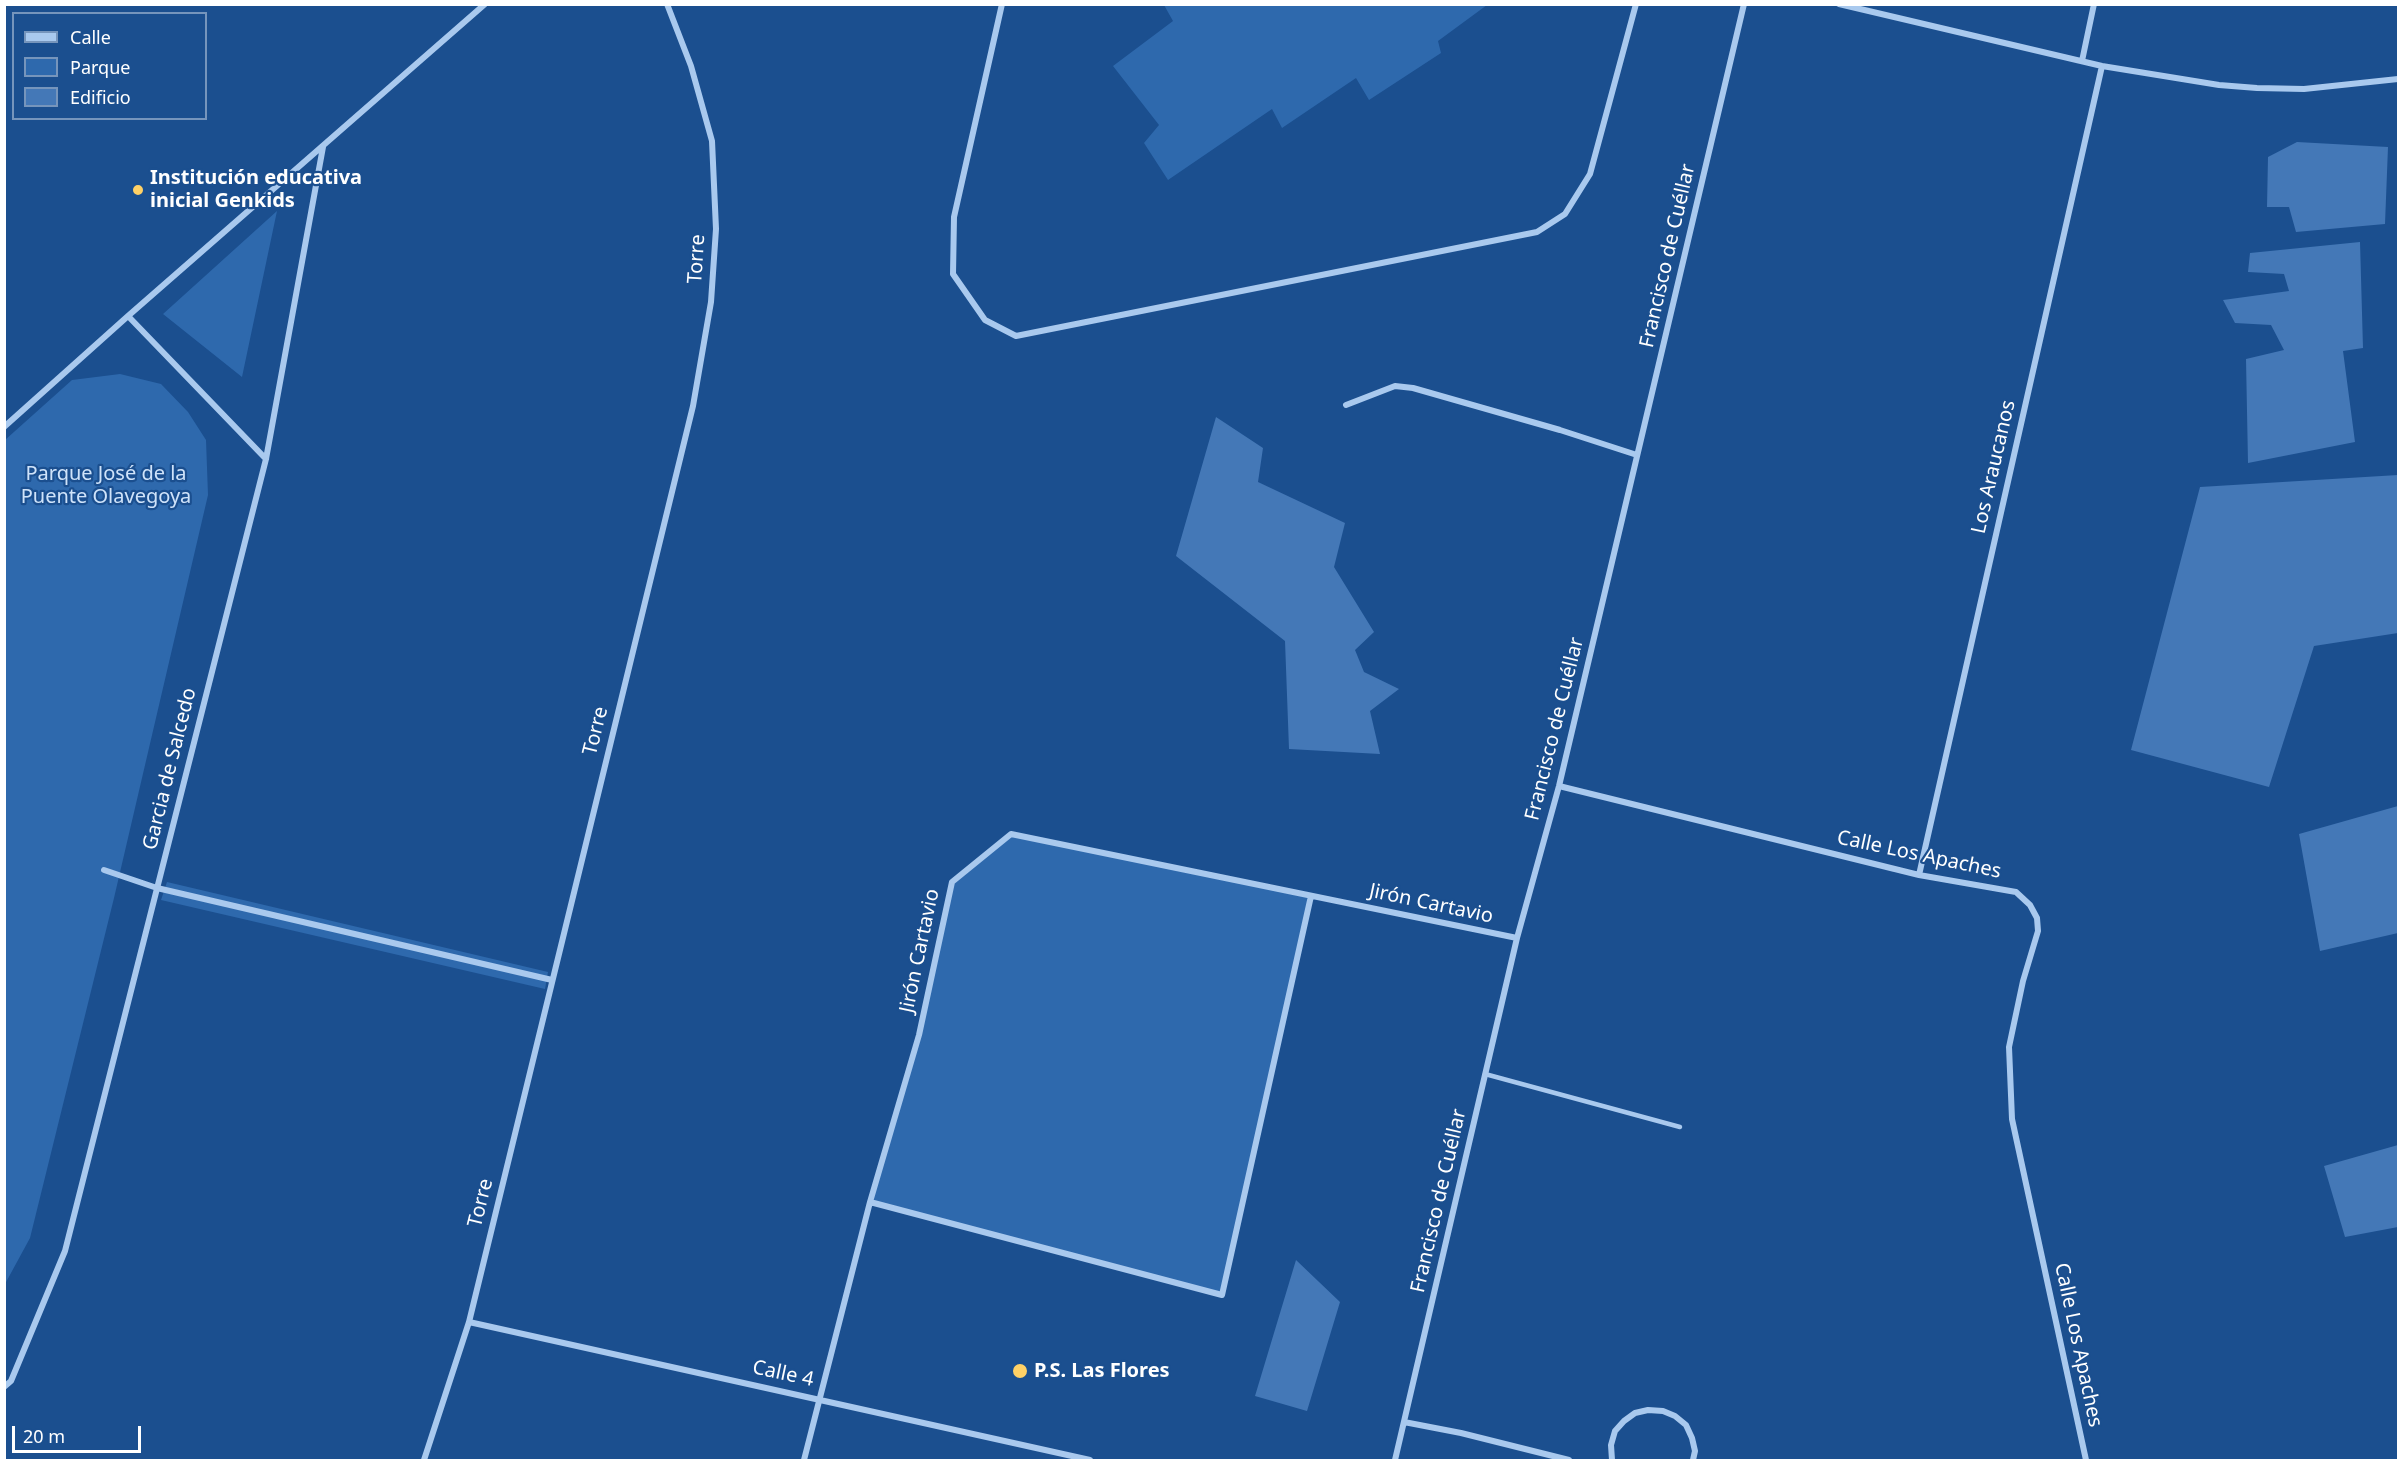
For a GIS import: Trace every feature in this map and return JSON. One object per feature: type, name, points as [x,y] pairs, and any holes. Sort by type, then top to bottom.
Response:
[{"type":"street","points":[[4,427],[485,4]]},
{"type":"street","name":"Torre","points":[[424,1461],[469,1322],[693,406],[711,302],[716,230],[712,141],[691,66],[667,4]]},
{"type":"street","points":[[1002,4],[954,217],[953,274],[985,320],[1016,336],[1537,232],[1565,214],[1590,174],[1636,4]]},
{"type":"street","name":"Francisco de Cuéllar","points":[[1395,1461],[1517,938],[1559,786],[1744,4]]},
{"type":"street","points":[[1839,4],[2102,66],[2179,79],[2257,88],[2304,89],[2398,79]]},
{"type":"street","points":[[2082,61],[2094,4]]},
{"type":"street","name":"Los Araucanos","points":[[1919,875],[2102,66]]},
{"type":"street","name":"Garcia de Salcedo","points":[[4,1387],[11,1381],[65,1251],[266,459],[323,147]]},
{"type":"street","points":[[129,316],[266,459]]},
{"type":"street","points":[[1346,405],[1395,386],[1413,388],[1560,430],[1637,455]]},
{"type":"street","name":"Calle Los Apaches","points":[[1559,786],[1919,875],[2016,892],[2030,905],[2037,918],[2038,931],[2023,981],[2009,1047],[2012,1119],[2086,1461]]},
{"type":"street","name":"Jirón Cartavio","points":[[804,1461],[870,1202],[919,1035],[952,882],[1011,834],[1517,938]]},
{"type":"street","points":[[104,870],[157,888],[552,980]]},
{"type":"street","points":[[870,1202],[1222,1295],[1311,896]]},
{"type":"street","name":"Calle 4","points":[[469,1322],[819,1398],[1090,1461]]},
{"type":"street","points":[[1611,1461],[1611,1445],[1615,1431],[1635,1413],[1648,1410],[1669,1413],[1686,1425],[1695,1451],[1693,1461]]},
{"type":"street","points":[[1404,1422],[1461,1433],[1569,1461]]},
{"type":"lane","points":[[1485,1074],[1680,1127]]},
{"type":"green space","points":[[1164,5],[1487,5],[1438,41],[1441,53],[1369,100],[1356,78],[1282,128],[1272,109],[1168,180],[1144,143],[1159,125],[1113,66],[1173,21]]},
{"type":"green space","points":[[277,211],[242,377],[163,314]]},
{"type":"green space","name":"Parque José de la Puente Olavegoya","points":[[120,374],[161,384],[188,412],[206,440],[208,495],[114,898],[30,1238],[5,1284],[5,440],[72,380]]},
{"type":"green space","points":[[1011,834],[1311,896],[1222,1295],[870,1202],[919,1035],[952,882]]},
{"type":"green space","points":[[167,882],[548,972],[545,989],[161,900]]},
{"type":"building","points":[[2297,142],[2388,147],[2385,224],[2296,232],[2289,207],[2267,207],[2268,157]]},
{"type":"building","points":[[2360,242],[2363,348],[2343,351],[2355,442],[2248,463],[2246,359],[2284,350],[2271,325],[2235,323],[2223,300],[2289,291],[2284,274],[2248,272],[2250,253]]},
{"type":"building","points":[[1216,417],[1263,448],[1258,482],[1345,523],[1334,567],[1374,632],[1355,650],[1364,672],[1399,689],[1370,711],[1380,754],[1289,749],[1285,641],[1176,556]]},
{"type":"building","points":[[2398,475],[2398,633],[2314,646],[2269,787],[2131,750],[2200,487]]},
{"type":"building","points":[[2398,806],[2398,933],[2320,951],[2299,834]]},
{"type":"building","points":[[2398,1145],[2398,1227],[2345,1237],[2324,1166]]},
{"type":"building","points":[[1296,1260],[1340,1302],[1307,1411],[1255,1396]]},
{"type":"place","name":"Institución educativa inicial Genkids","points":[[138,190]]},
{"type":"place","name":"P.S. Las Flores","points":[[1020,1371]]}]
